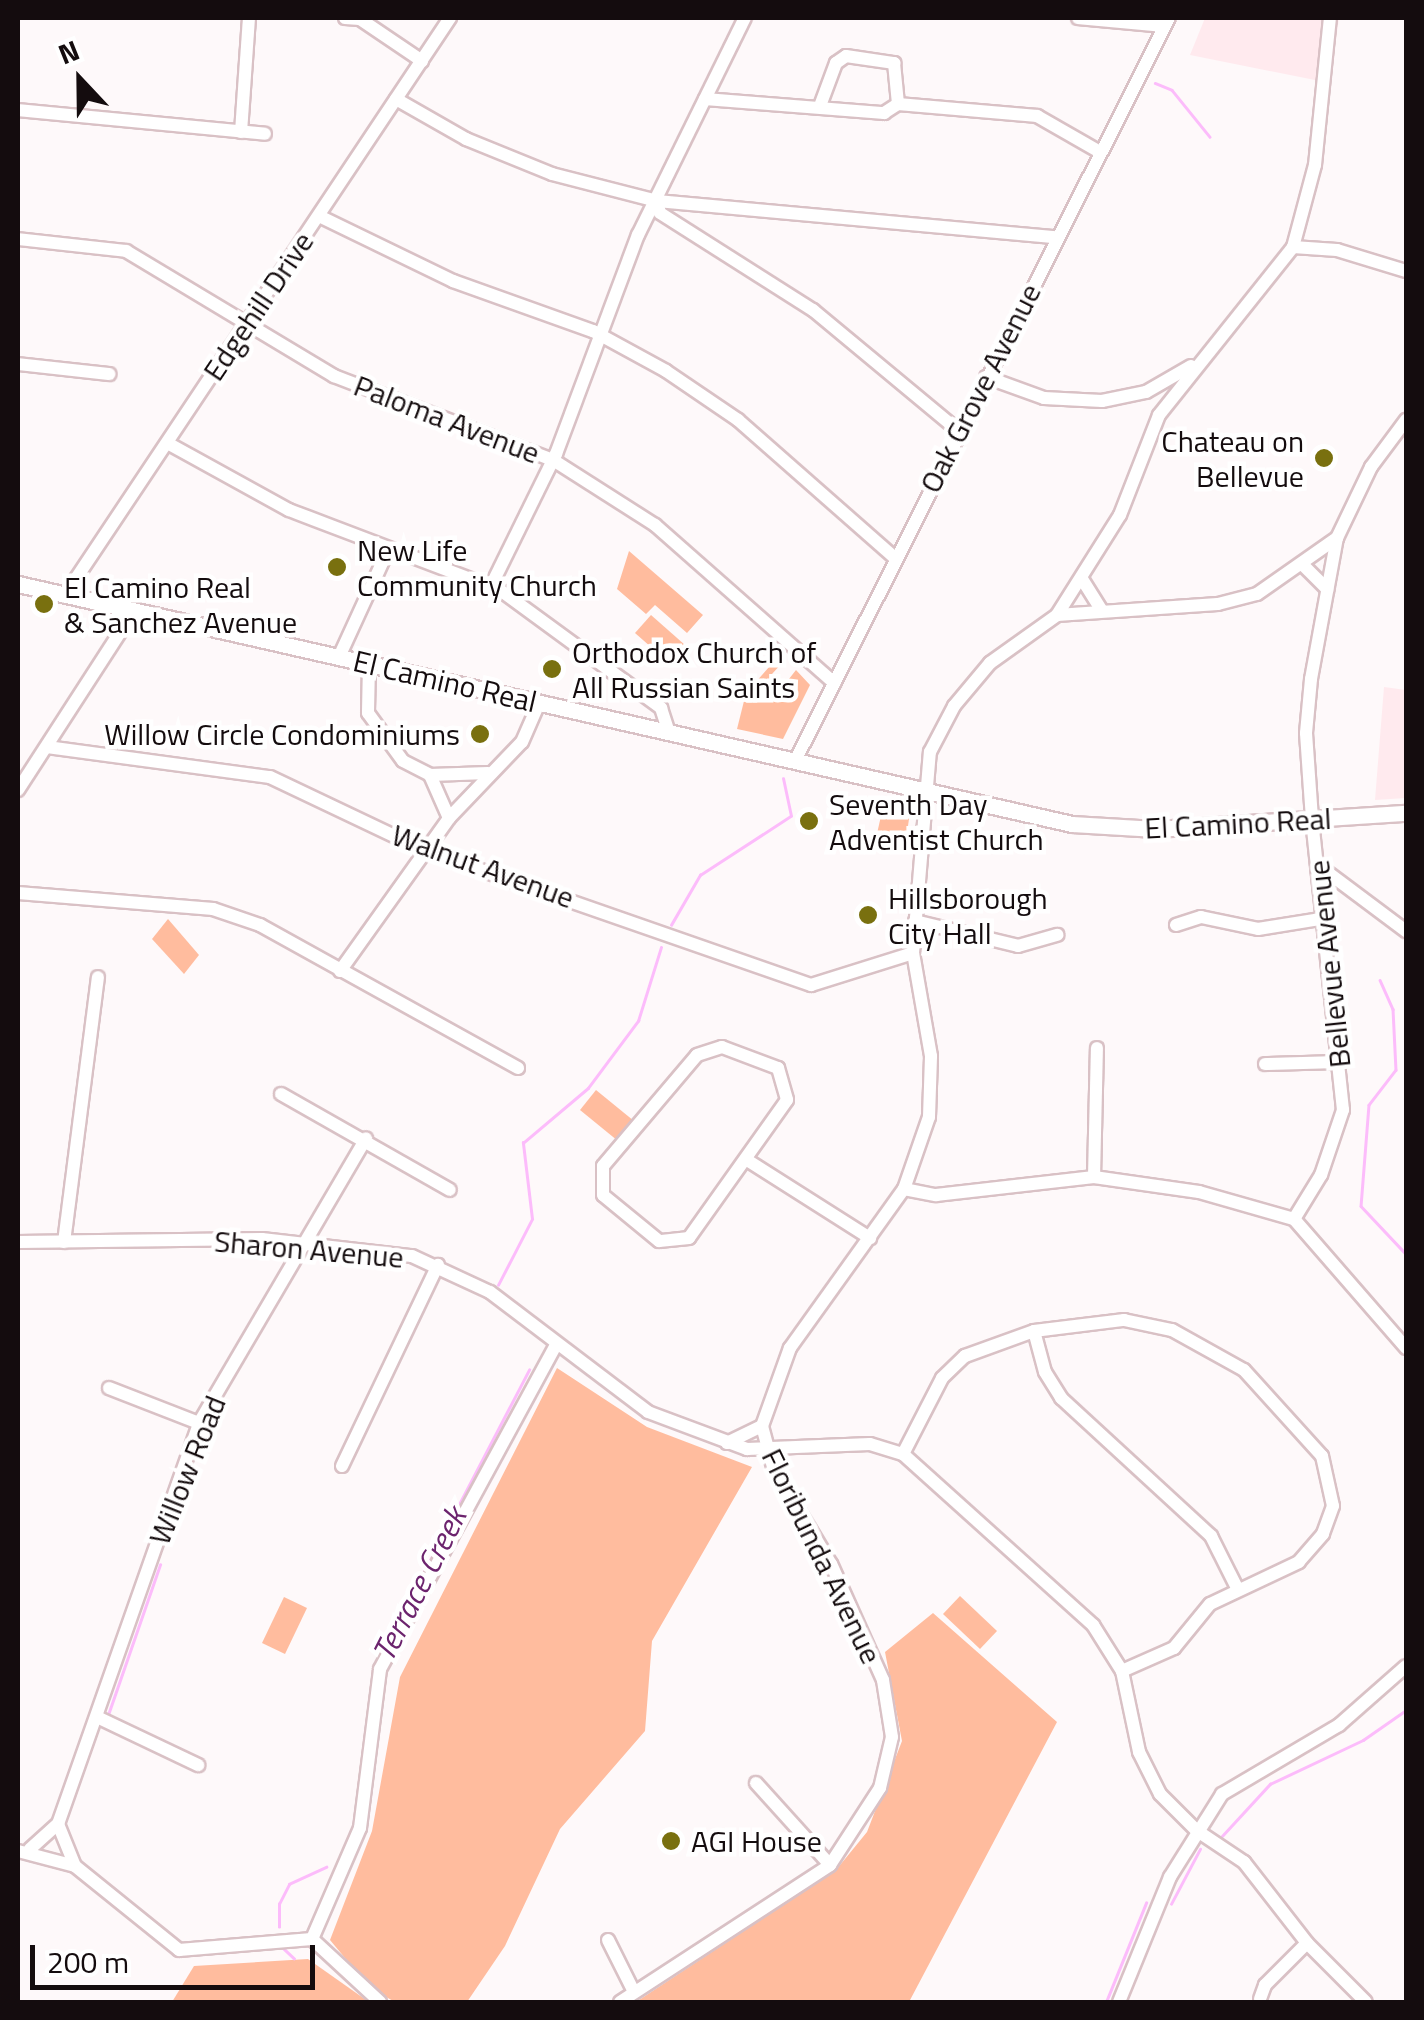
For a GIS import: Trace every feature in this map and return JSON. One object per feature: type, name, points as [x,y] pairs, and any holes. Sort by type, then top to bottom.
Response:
[{"type":"main road","name":"El Camino Real","points":[[18,584],[795,761],[1113,829],[1406,813]]},
{"type":"street","points":[[240,132],[249,18]]},
{"type":"street","points":[[345,18],[360,19],[422,60]]},
{"type":"street","name":"Edgehill Drive","points":[[65,595],[450,18]]},
{"type":"street","points":[[491,586],[554,460],[624,269],[745,18]]},
{"type":"street","points":[[1078,18],[1166,22]]},
{"type":"street","name":"Floribunda Avenue","points":[[620,2002],[830,1864],[880,1788],[892,1737],[883,1680],[858,1618],[765,1450],[762,1426],[790,1348],[904,1189],[921,1147],[932,1082],[912,953],[930,752],[954,706],[990,663],[1058,615],[1120,516],[1159,416],[1194,365],[1293,247],[1315,165],[1330,18]]},
{"type":"street","name":"Oak Grove Avenue","points":[[795,761],[1166,22]]},
{"type":"street","points":[[820,106],[836,63],[846,56],[894,63],[898,104]]},
{"type":"street","points":[[705,98],[884,112],[898,104],[1037,116],[1098,152]]},
{"type":"street","points":[[396,99],[466,139],[552,174],[656,201],[1055,237]]},
{"type":"street","points":[[18,110],[265,134]]},
{"type":"street","points":[[656,201],[660,213],[813,310],[958,431]]},
{"type":"street","points":[[320,216],[453,281],[602,337],[738,420],[895,558]]},
{"type":"street","name":"Paloma Avenue","points":[[18,240],[126,250],[243,324],[396,404],[554,460],[655,525],[834,683]]},
{"type":"street","points":[[1293,247],[1337,250],[1406,272]]},
{"type":"street","points":[[18,364],[109,374]]},
{"type":"street","points":[[986,377],[1014,390],[1075,402],[1146,392],[1194,365]]},
{"type":"street","points":[[1146,392],[1159,416]]},
{"type":"street","name":"Bellevue Avenue","points":[[1294,1220],[1321,1174],[1342,1110],[1341,1062],[1327,918],[1312,819],[1306,733],[1336,538],[1371,467],[1406,420]]},
{"type":"street","points":[[169,444],[288,510],[491,586],[660,708],[669,732]]},
{"type":"street","points":[[1058,615],[1218,604],[1257,594],[1304,566],[1336,538]]},
{"type":"street","points":[[339,657],[388,550]]},
{"type":"street","points":[[1304,566],[1328,588]]},
{"type":"street","points":[[1082,580],[1100,610]]},
{"type":"street","points":[[18,790],[134,610]]},
{"type":"street","points":[[369,664],[364,690],[381,739],[430,776],[449,818]]},
{"type":"street","points":[[340,971],[449,818],[488,773],[522,742],[539,703]]},
{"type":"street","name":"Walnut Avenue","points":[[47,747],[270,777],[426,851],[811,985],[912,953]]},
{"type":"street","points":[[430,776],[488,773]]},
{"type":"street","points":[[1319,866],[1406,931]]},
{"type":"street","points":[[18,893],[213,909],[260,926],[518,1068]]},
{"type":"street","points":[[1176,925],[1201,917],[1258,928],[1327,918]]},
{"type":"street","points":[[914,921],[1018,946],[1057,935]]},
{"type":"street","points":[[64,1242],[98,977]]},
{"type":"street","points":[[708,1048],[778,1068],[786,1083],[787,1100],[747,1160],[689,1238],[674,1243],[659,1241],[626,1216],[603,1195],[599,1180],[603,1166],[708,1048]]},
{"type":"street","points":[[1094,1177],[1097,1048]]},
{"type":"street","points":[[1265,1064],[1341,1062]]},
{"type":"street","points":[[281,1094],[366,1138],[450,1190]]},
{"type":"street","name":"Willow Road","points":[[24,1850],[58,1824],[99,1718],[199,1423],[288,1264],[307,1245],[366,1138]]},
{"type":"street","points":[[747,1160],[870,1238]]},
{"type":"street","points":[[904,1189],[936,1194],[1094,1177],[1199,1192],[1294,1220],[1406,1348]]},
{"type":"street","name":"Sharon Avenue","points":[[18,1242],[262,1239],[438,1265],[490,1292],[555,1348],[648,1412],[727,1443],[765,1450],[850,1444],[903,1454]]},
{"type":"street","points":[[342,1466],[438,1265]]},
{"type":"street","points":[[1122,1671],[1174,1648],[1210,1604],[1236,1586],[1299,1562],[1322,1534],[1333,1506],[1322,1456],[1244,1370],[1172,1330],[1124,1320],[1034,1331],[965,1356],[942,1378],[903,1454],[1093,1624],[1122,1671],[1144,1766],[1171,1808],[1244,1862],[1307,1943],[1366,2002]]},
{"type":"street","points":[[1034,1331],[1045,1372],[1061,1398],[1210,1536],[1236,1586]]},
{"type":"street","points":[[312,1939],[360,1828],[380,1670],[555,1348]]},
{"type":"street","points":[[109,1388],[199,1423]]},
{"type":"street","points":[[727,1443],[762,1426]]},
{"type":"street","points":[[1120,2002],[1196,1830],[1245,1775],[1339,1726],[1404,1677]]},
{"type":"street","points":[[99,1718],[198,1765]]},
{"type":"street","points":[[756,1783],[830,1864]]},
{"type":"street","points":[[58,1824],[75,1866]]},
{"type":"street","points":[[24,1850],[75,1866],[179,1950],[312,1939],[380,2002]]},
{"type":"street","points":[[608,1940],[634,1992]]},
{"type":"street","points":[[1260,1999],[1265,1985],[1307,1943]]},
{"type":"shaded area","points":[[1205,18],[1339,18],[1330,83],[1190,55]]},
{"type":"shaded area","points":[[629,551],[703,615],[687,633],[655,605],[646,614],[617,589]]},
{"type":"shaded area","points":[[651,615],[685,645],[668,662],[635,633]]},
{"type":"shaded area","points":[[777,658],[783,662],[772,674],[785,684],[796,670],[810,685],[783,739],[737,729],[746,693]]},
{"type":"shaded area","points":[[1384,687],[1406,690],[1406,798],[1375,800]]},
{"type":"shaded area","points":[[883,807],[910,812],[904,853],[874,847]]},
{"type":"shaded area","points":[[168,919],[199,955],[184,974],[152,939]]},
{"type":"shaded area","points":[[596,1090],[634,1121],[618,1141],[580,1110]]},
{"type":"shaded area","points":[[557,1368],[647,1427],[752,1467],[652,1641],[645,1731],[560,1829],[505,1946],[467,2002],[395,2002],[370,1988],[330,1940],[372,1831],[400,1677]]},
{"type":"shaded area","points":[[960,1596],[997,1631],[980,1649],[943,1614]]},
{"type":"shaded area","points":[[284,1597],[307,1608],[285,1654],[262,1643]]},
{"type":"shaded area","points":[[933,1613],[1057,1722],[909,2002],[636,2002],[836,1870],[867,1832],[902,1741],[885,1652]]},
{"type":"shaded area","points":[[308,1959],[369,2002],[172,2002],[194,1966]]},
{"type":"waterway","points":[[1155,83],[1172,90],[1210,137]]},
{"type":"waterway","name":"Terrace Creek","points":[[671,925],[700,875],[791,816],[783,779]]},
{"type":"waterway","name":"Terrace Creek","points":[[498,1285],[532,1219],[523,1143],[588,1088],[638,1021],[661,947]]},
{"type":"waterway","points":[[1380,980],[1393,1009],[1396,1070],[1369,1105],[1361,1206],[1406,1254]]},
{"type":"waterway","name":"Terrace Creek","points":[[379,1658],[529,1370]]},
{"type":"waterway","points":[[108,1715],[160,1565]]},
{"type":"waterway","name":"Terrace Creek","points":[[366,1731],[371,1690]]},
{"type":"waterway","points":[[1222,1836],[1270,1784],[1363,1740],[1406,1710]]},
{"type":"waterway","name":"Terrace Creek","points":[[355,1812],[359,1789]]},
{"type":"waterway","points":[[1171,1904],[1200,1849]]},
{"type":"waterway","name":"Terrace Creek","points":[[279,1927],[279,1904],[289,1884],[326,1867]]},
{"type":"waterway","points":[[1106,2002],[1146,1903]]},
{"type":"waterway","name":"Terrace Creek","points":[[281,1946],[294,1958]]},
{"type":"place","name":"Chateau on Bellevue","points":[[1324,458]]},
{"type":"place","name":"New Life Community Church","points":[[337,567]]},
{"type":"place","name":"El Camino Real & Sanchez Avenue","points":[[44,604]]},
{"type":"place","name":"Orthodox Church of All Russian Saints","points":[[552,669]]},
{"type":"place","name":"Willow Circle Condominiums","points":[[480,734]]},
{"type":"place","name":"Seventh Day Adventist Church","points":[[809,821]]},
{"type":"place","name":"Hillsborough City Hall","points":[[868,915]]},
{"type":"place","name":"AGI House","points":[[671,1841]]}]
